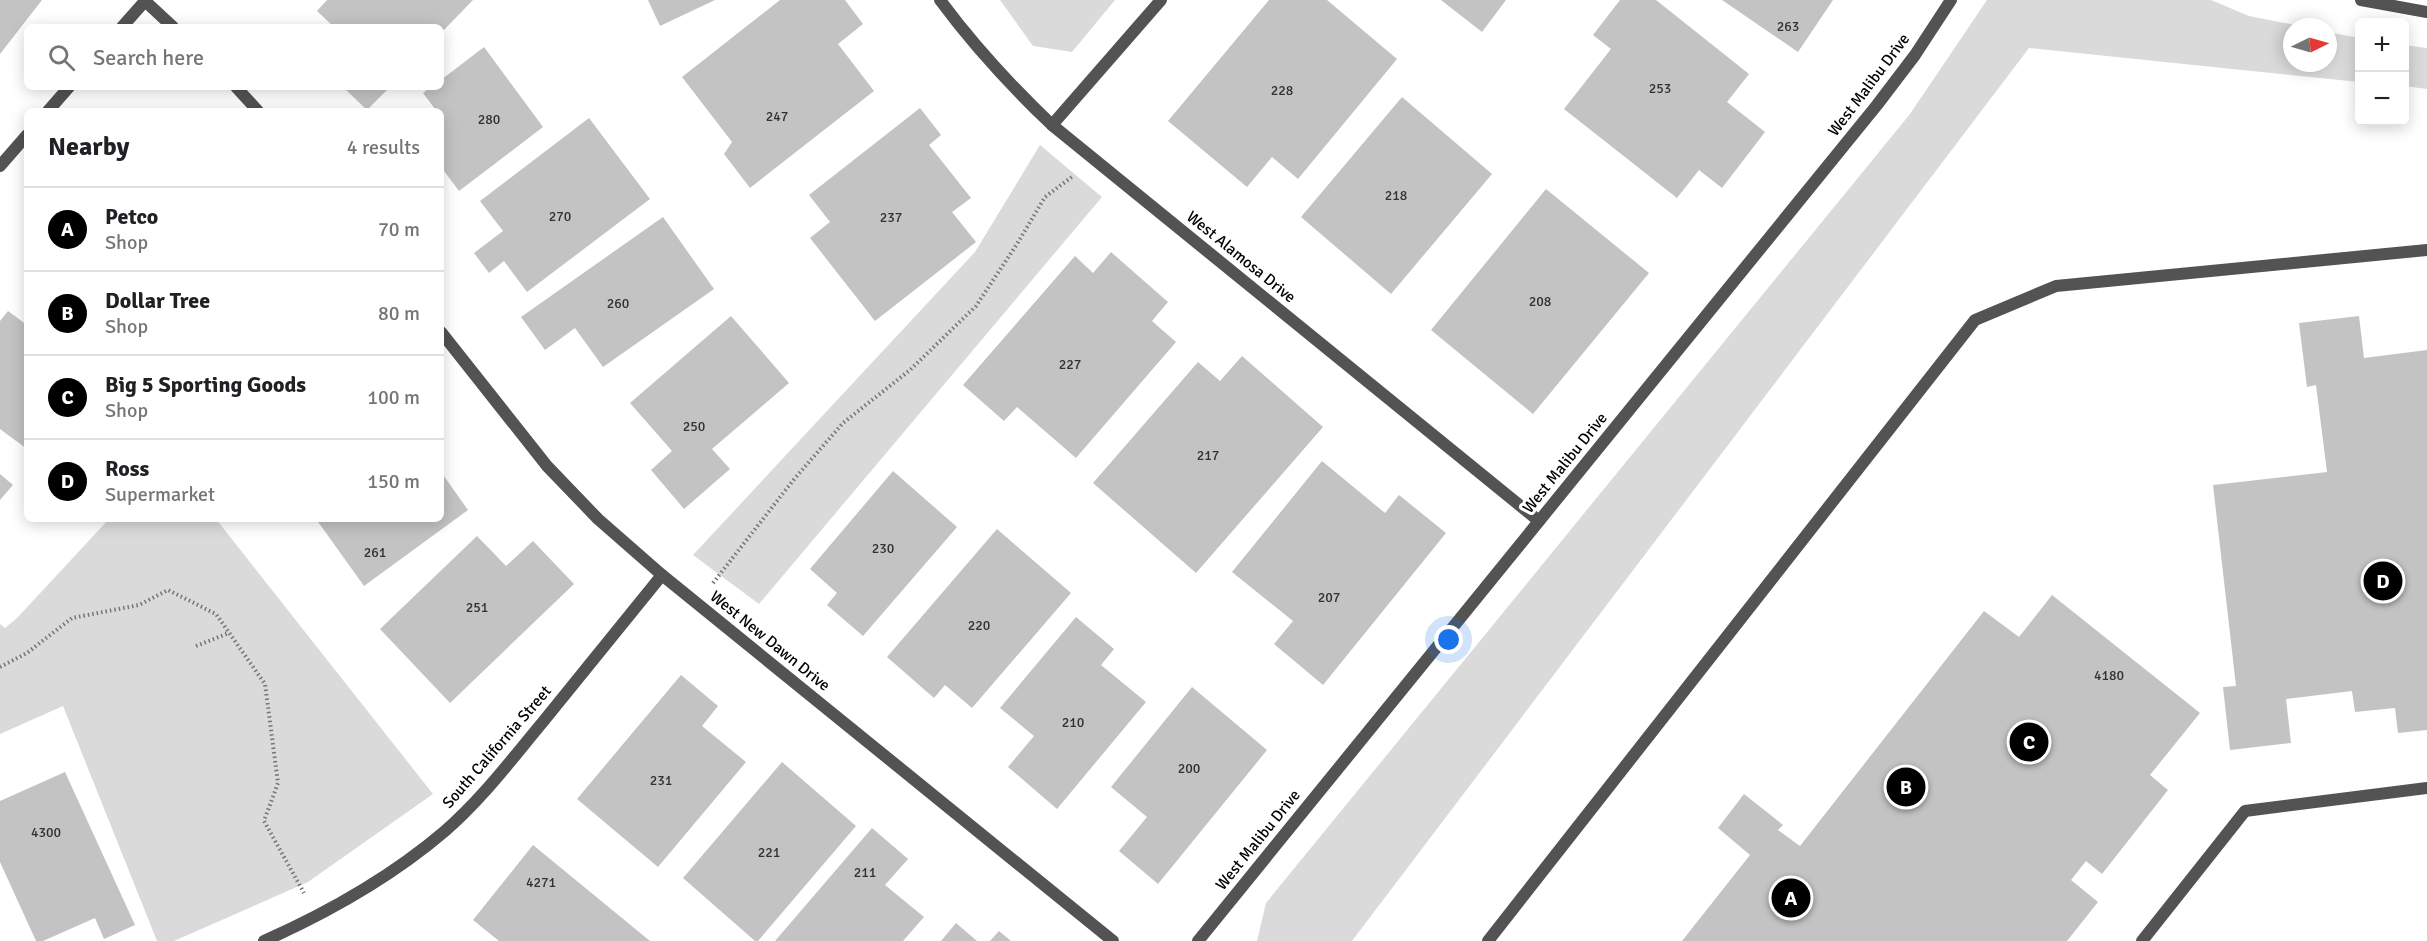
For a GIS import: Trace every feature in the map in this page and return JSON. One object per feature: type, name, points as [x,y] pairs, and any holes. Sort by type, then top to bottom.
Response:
[{"type":"street","points":[[124,24],[144,0],[170,24]]},
{"type":"street","name":"West Alamosa Drive","points":[[940,0],[962,31],[1005,80],[1053,125],[1539,520]]},
{"type":"street","points":[[1053,125],[1161,0]]},
{"type":"street","name":"West Malibu Drive","points":[[1198,941],[1877,105],[1915,55],[1951,0]]},
{"type":"street","points":[[2361,0],[2427,12]]},
{"type":"street","points":[[51,108],[66,90]]},
{"type":"street","points":[[239,90],[255,108]]},
{"type":"street","points":[[0,166],[24,138]]},
{"type":"street","points":[[1488,941],[1975,320],[2056,286],[2427,250]]},
{"type":"street","name":"West New Dawn Drive","points":[[444,336],[547,466],[598,519],[662,575],[1113,941]]},
{"type":"street","name":"South California Street","points":[[264,941],[376,884],[446,830],[477,800],[662,575]]},
{"type":"street","points":[[2142,941],[2245,811],[2427,788]]},
{"type":"path","points":[[698,604],[795,478],[843,423],[910,370],[976,306],[1017,244],[1044,197],[1095,159]]},
{"type":"path","points":[[0,667],[27,653],[72,618],[139,605],[168,590],[216,614],[265,684],[278,783],[264,821],[317,916]]},
{"type":"path","points":[[196,646],[229,633]]},
{"type":"shaded area","points":[[1000,0],[1115,0],[1072,52],[1033,46]]},
{"type":"shaded area","points":[[1987,0],[2211,0],[2249,16],[2283,23],[2283,72],[2337,72],[2337,34],[2355,37],[2355,82],[2029,48],[1352,941],[1257,941],[1266,903],[1910,114]]},
{"type":"shaded area","points":[[2409,46],[2427,48],[2427,89],[2409,87]]},
{"type":"shaded area","points":[[1040,145],[1102,197],[759,604],[693,555],[975,252]]},
{"type":"shaded area","points":[[106,522],[218,522],[433,794],[308,882],[174,941],[157,941],[63,706],[0,734],[0,624],[5,628]]},
{"type":"building","points":[[0,0],[42,0],[0,54]]},
{"type":"building","points":[[327,0],[473,0],[444,30],[444,24],[331,24],[317,11]]},
{"type":"building","points":[[648,0],[715,0],[660,26]]},
{"type":"building","points":[[780,0],[845,0],[863,24],[838,44],[874,91],[750,188],[724,154],[732,142],[682,77]]},
{"type":"building","points":[[1269,0],[1327,0],[1397,59],[1298,179],[1272,157],[1247,187],[1168,121]]},
{"type":"building","points":[[1441,0],[1506,0],[1482,32]]},
{"type":"building","points":[[1620,0],[1656,0],[1749,74],[1727,102],[1765,132],[1722,188],[1699,170],[1677,198],[1564,109],[1611,49],[1593,35]]},
{"type":"building","points":[[1722,0],[1833,0],[1798,52]]},
{"type":"building","points":[[484,47],[543,127],[459,191],[444,171],[444,108],[434,108],[423,93],[427,90],[444,90],[444,78]]},
{"type":"building","points":[[346,90],[387,90],[369,108],[365,108]]},
{"type":"building","points":[[1402,97],[1492,174],[1391,294],[1301,217]]},
{"type":"building","points":[[920,108],[941,135],[929,145],[971,198],[952,212],[976,242],[875,321],[810,238],[830,222],[809,195]]},
{"type":"building","points":[[589,118],[650,199],[527,292],[504,261],[489,273],[474,253],[503,231],[480,201]]},
{"type":"building","points":[[1546,189],[1649,273],[1533,414],[1431,330]]},
{"type":"building","points":[[663,217],[714,289],[603,367],[575,328],[545,350],[521,317]]},
{"type":"building","points":[[1111,252],[1168,302],[1152,321],[1176,342],[1076,458],[1017,407],[1004,421],[963,385],[1075,256],[1093,273]]},
{"type":"building","points":[[8,311],[24,323],[24,447],[0,429],[0,321]]},
{"type":"building","points":[[731,316],[789,383],[712,449],[730,469],[684,509],[651,470],[672,451],[630,403]]},
{"type":"building","points":[[2359,316],[2364,358],[2427,350],[2427,730],[2398,733],[2395,708],[2355,712],[2352,691],[2286,699],[2291,743],[2230,750],[2223,687],[2236,686],[2213,485],[2327,472],[2316,385],[2307,387],[2299,323]]},
{"type":"building","points":[[1242,356],[1323,427],[1196,573],[1093,483],[1198,362],[1220,381]]},
{"type":"building","points":[[1322,461],[1385,513],[1399,495],[1446,533],[1323,685],[1274,644],[1293,621],[1232,572]]},
{"type":"building","points":[[893,471],[957,527],[863,636],[827,605],[837,593],[810,569]]},
{"type":"building","points":[[0,474],[13,485],[0,500]]},
{"type":"building","points":[[444,476],[468,510],[364,586],[318,522],[444,522]]},
{"type":"building","points":[[997,529],[1071,593],[972,708],[945,685],[934,698],[887,657]]},
{"type":"building","points":[[477,536],[506,566],[533,541],[574,584],[450,703],[380,629]]},
{"type":"building","points":[[2052,595],[2200,713],[2150,775],[2168,790],[2102,874],[2086,861],[2071,880],[2098,902],[2067,941],[1682,941],[1750,855],[1718,828],[1744,794],[1783,825],[1778,830],[1800,846],[1984,611],[2019,637]]},
{"type":"building","points":[[1076,617],[1114,649],[1101,665],[1146,702],[1057,809],[1008,767],[1034,736],[1000,708]]},
{"type":"building","points":[[681,675],[718,706],[702,726],[746,762],[658,867],[577,799]]},
{"type":"building","points":[[1192,687],[1267,750],[1158,884],[1119,851],[1147,817],[1111,787]]},
{"type":"building","points":[[782,762],[856,826],[758,941],[755,941],[683,878]]},
{"type":"building","points":[[65,772],[135,925],[104,939],[95,918],[43,941],[36,941],[0,862],[0,801]]},
{"type":"building","points":[[872,828],[908,859],[885,885],[924,917],[903,941],[775,941]]},
{"type":"building","points":[[533,845],[650,941],[499,941],[473,920]]},
{"type":"building","points":[[956,923],[977,941],[941,941]]},
{"type":"building","points":[[999,931],[1011,941],[990,941]]},
{"type":"place","name":"Ross","points":[[2383,581]]},
{"type":"place","name":"Big 5 Sporting Goods","points":[[2029,742]]},
{"type":"place","name":"Dollar Tree","points":[[1906,787]]},
{"type":"place","name":"Petco","points":[[1791,898]]}]
